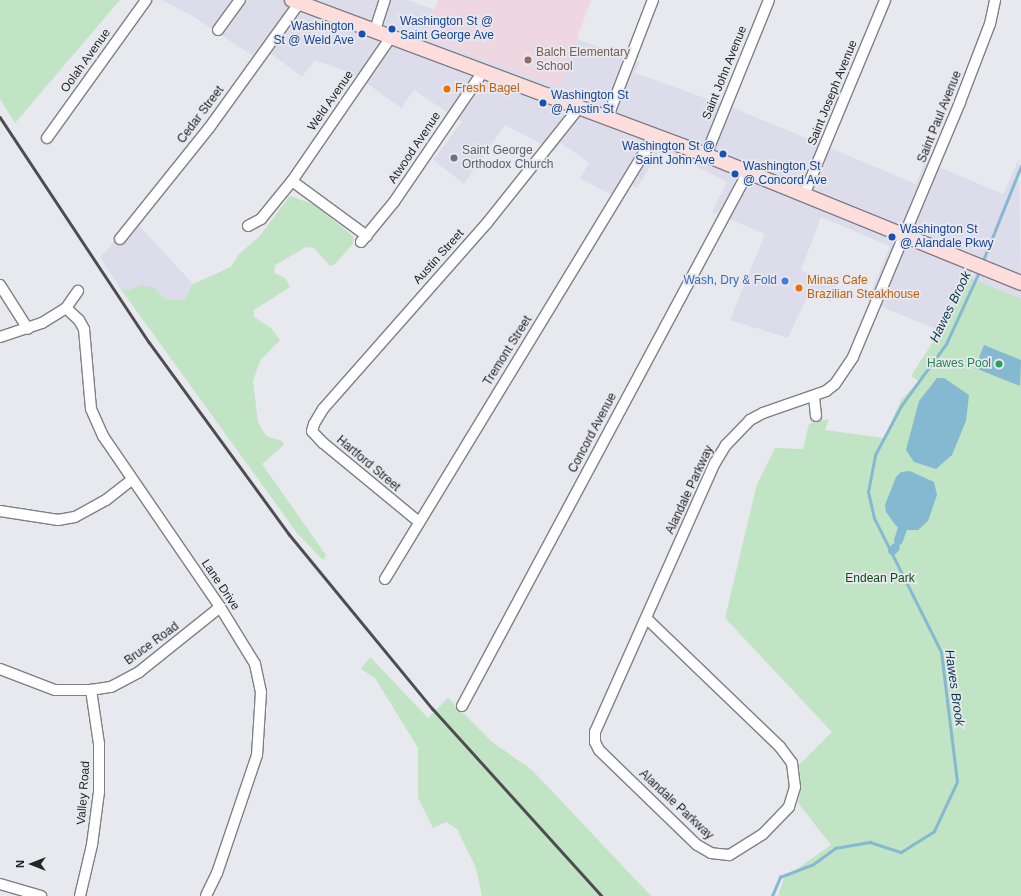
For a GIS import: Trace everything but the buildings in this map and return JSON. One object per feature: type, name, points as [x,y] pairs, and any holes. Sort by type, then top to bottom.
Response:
[{"type":"main road","points":[[296,1],[375,30],[482,73],[607,119],[653,138],[748,172],[1021,283]]},
{"type":"street","name":"Oolah Avenue","points":[[47,138],[146,0]]},
{"type":"street","points":[[218,30],[240,0]]},
{"type":"street","points":[[375,30],[384,0]]},
{"type":"street","points":[[607,119],[652,0]]},
{"type":"street","name":"Saint John Avenue","points":[[706,156],[769,0]]},
{"type":"street","name":"Saint Joseph Avenue","points":[[804,195],[885,0]]},
{"type":"street","name":"Cedar Street","points":[[120,239],[209,128],[296,1]]},
{"type":"street","name":"Saint Paul Avenue","points":[[906,236],[966,88],[995,3]]},
{"type":"street","name":"Weld Avenue","points":[[248,226],[261,219],[292,181],[391,37]]},
{"type":"street","name":"Atwood Avenue","points":[[292,181],[364,239],[394,202],[482,73]]},
{"type":"street","name":"Austin Street","points":[[316,420],[356,371],[486,223],[578,108]]},
{"type":"street","name":"Tremont Street","points":[[385,579],[653,138]]},
{"type":"street","name":"Concord Avenue","points":[[462,706],[748,172]]},
{"type":"street","name":"Alandale Parkway","points":[[646,618],[780,747],[792,763],[795,787],[789,807],[763,834],[728,855],[711,853],[697,845],[599,750],[595,742],[595,732],[715,463],[726,445],[750,420],[763,413],[814,397],[835,384],[853,357],[906,236]]},
{"type":"street","points":[[0,284],[28,329]]},
{"type":"street","points":[[0,337],[28,329],[66,308],[78,291]]},
{"type":"street","name":"Lane Drive","points":[[66,308],[79,320],[84,329],[91,409],[103,436],[220,607],[255,664],[261,692],[261,713],[257,755],[218,873],[206,896]]},
{"type":"street","points":[[814,397],[816,416]]},
{"type":"street","name":"Hartford Street","points":[[316,420],[312,430],[323,443],[419,522]]},
{"type":"street","points":[[0,511],[58,520],[75,517],[106,500],[132,480]]},
{"type":"street","name":"Bruce Road","points":[[0,669],[55,690],[91,690],[111,687],[139,672],[220,607]]},
{"type":"street","name":"Valley Road","points":[[80,896],[92,845],[99,792],[99,744],[91,690]]},
{"type":"street","points":[[0,884],[41,896]]},
{"type":"shaded area","points":[[162,0],[407,0],[435,10],[426,38],[560,87],[577,39],[640,62],[635,73],[736,109],[916,184],[925,161],[1003,194],[1019,159],[1021,299],[943,332],[867,301],[890,246],[821,217],[801,270],[837,285],[831,302],[809,293],[788,338],[730,320],[765,234],[712,212],[727,182],[688,162],[658,153],[637,188],[622,179],[611,195],[580,178],[589,163],[561,143],[553,153],[536,141],[505,125],[464,184],[433,160],[462,122],[414,90],[401,108],[354,74],[315,60],[302,77],[269,52],[262,62],[194,17]]},
{"type":"shaded area","name":"Balch Elementary School","points":[[438,0],[591,0],[560,87],[425,38]]},
{"type":"shaded area","points":[[134,220],[193,284],[185,299],[167,300],[155,288],[128,291],[120,288],[100,257]]},
{"type":"green space","points":[[0,0],[120,0],[15,123],[0,99]]},
{"type":"green space","points":[[290,196],[315,205],[354,237],[353,244],[335,264],[330,266],[314,248],[306,247],[275,265],[274,273],[285,278],[290,287],[254,310],[254,317],[271,328],[280,340],[260,361],[253,381],[258,422],[266,436],[282,441],[284,445],[262,464],[326,555],[323,560],[297,533],[120,288],[128,291],[141,285],[155,288],[167,300],[185,299],[193,284],[231,267],[239,254],[259,237]]},
{"type":"green space","name":"Endean Park","points":[[965,276],[1021,299],[1021,896],[778,896],[784,878],[831,845],[798,803],[801,785],[799,765],[832,732],[725,618],[757,484],[775,448],[803,449],[809,424],[829,419],[825,430],[884,438],[901,400],[919,381],[911,376],[940,331],[943,331]]},
{"type":"green space","points":[[370,657],[428,718],[448,698],[492,742],[532,770],[651,896],[482,896],[476,868],[457,829],[446,822],[433,828],[418,798],[418,748],[375,678],[361,669]]},
{"type":"water","name":"Hawes Pool","points":[[984,345],[1021,360],[1020,386],[975,368]]},
{"type":"water","points":[[937,378],[944,378],[969,395],[966,421],[952,455],[936,469],[914,462],[906,450],[919,401]]},
{"type":"water","points":[[910,471],[934,482],[937,495],[928,521],[918,530],[905,530],[896,526],[886,512],[885,505],[896,477],[901,472]]},
{"type":"waterway","name":"Hawes Brook","points":[[982,263],[1021,166]]},
{"type":"waterway","name":"Hawes Brook","points":[[772,896],[780,877],[812,865],[835,848],[870,842],[901,852],[934,831],[957,782],[941,652],[874,518],[868,492],[875,455],[901,406],[946,344],[979,272]]},
{"type":"waterway","points":[[898,540],[905,518]]},
{"type":"waterway","name":"Hawes Brook","points":[[892,550],[895,547]]},
{"type":"railway","points":[[0,117],[149,342],[289,534],[433,709],[602,896]]},
{"type":"place","name":"Washington St @ Saint George Ave","points":[[392,29]]},
{"type":"place","name":"Washington St @ Weld Ave","points":[[362,34]]},
{"type":"place","name":"Balch Elementary School","points":[[528,60]]},
{"type":"place","name":"Fresh Bagel","points":[[447,89]]},
{"type":"place","name":"Washington St @ Austin St","points":[[543,103]]},
{"type":"place","name":"Washington St @ Saint John Ave","points":[[723,154]]},
{"type":"place","name":"Saint George Orthodox Church","points":[[454,158]]},
{"type":"place","name":"Washington St @ Concord Ave","points":[[735,174]]},
{"type":"place","name":"Washington St @ Alandale Pkwy","points":[[892,237]]},
{"type":"place","name":"Wash, Dry & Fold","points":[[785,281]]},
{"type":"place","name":"Minas Cafe Brazilian Steakhouse","points":[[799,288]]},
{"type":"place","name":"Hawes Pool","points":[[999,364]]}]
